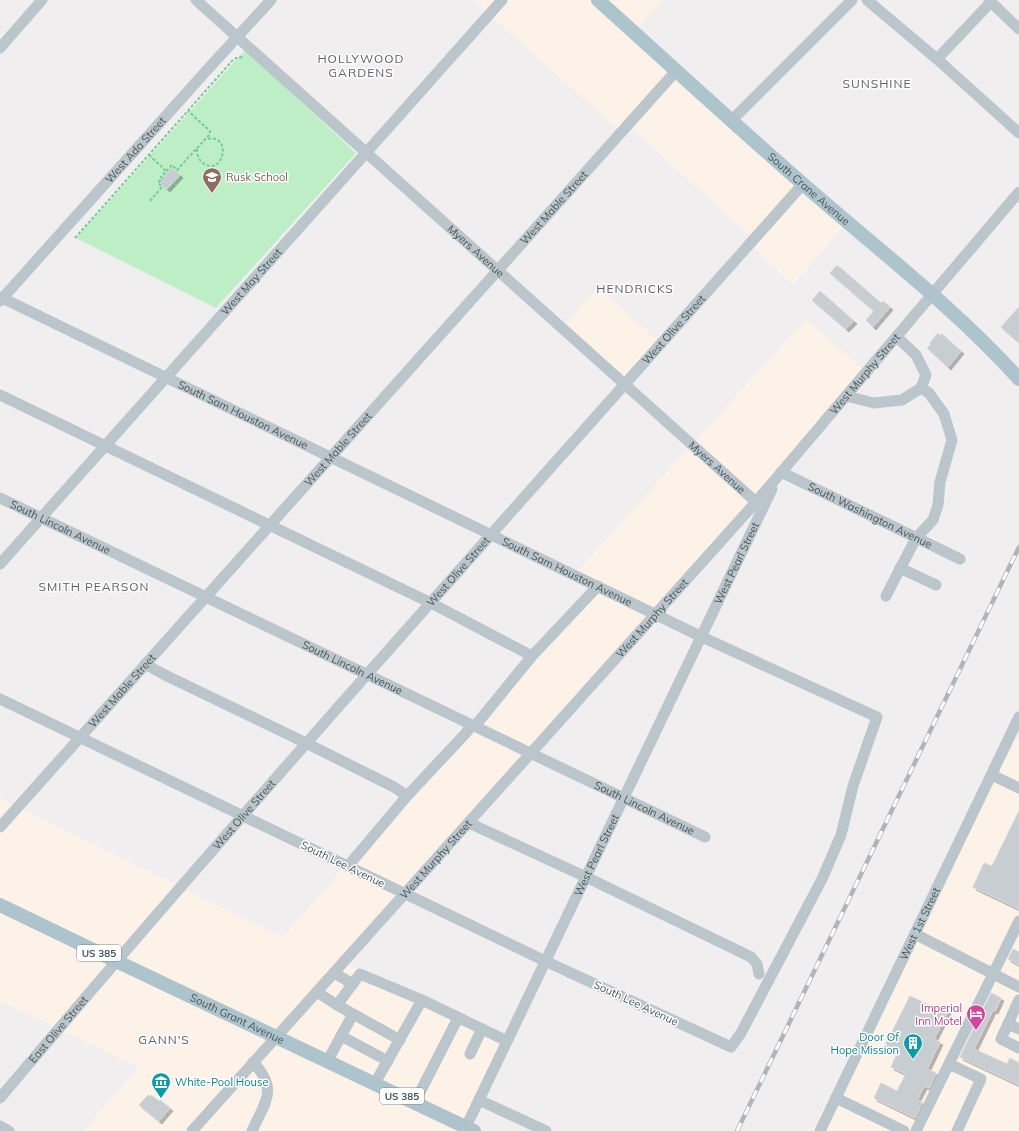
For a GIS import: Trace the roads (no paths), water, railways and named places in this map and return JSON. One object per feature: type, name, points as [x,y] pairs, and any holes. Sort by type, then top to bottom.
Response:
[{"type":"main road","name":"South Crane Avenue","points":[[598,0],[803,184],[932,295],[992,350],[1019,379]]},
{"type":"main road","name":"South Grant Avenue","points":[[0,905],[328,1060],[415,1102],[468,1130]]},
{"type":"street","points":[[0,48],[42,0]]},
{"type":"street","name":"Myers Avenue","points":[[196,0],[756,502]]},
{"type":"street","name":"West Ada Street","points":[[1,299],[271,0]]},
{"type":"street","name":"West May Street","points":[[0,564],[502,0]]},
{"type":"street","points":[[732,120],[852,0]]},
{"type":"street","points":[[867,0],[937,59],[1019,133]]},
{"type":"street","points":[[937,59],[990,1],[1019,29]]},
{"type":"street","name":"West Mable Street","points":[[0,827],[676,71]]},
{"type":"street","name":"West Olive Street","points":[[116,961],[306,743],[803,184]]},
{"type":"street","name":"West Murphy Street","points":[[192,1131],[756,502],[1019,192]]},
{"type":"street","name":"South Sam Houston Avenue","points":[[1,299],[166,377],[702,637],[877,717],[853,786],[841,835],[822,879],[741,1033],[731,1047]]},
{"type":"street","points":[[846,396],[874,403],[902,400],[921,388],[926,375],[916,356],[897,337]]},
{"type":"street","points":[[886,596],[916,538],[933,520],[938,505],[940,482],[952,440],[944,414],[929,393],[921,388]]},
{"type":"street","points":[[0,395],[431,603],[532,656]]},
{"type":"street","name":"South Washington Avenue","points":[[780,474],[960,559]]},
{"type":"street","name":"West Pearl Street","points":[[468,1130],[479,1100],[507,1041],[780,474]]},
{"type":"street","name":"South Lincoln Avenue","points":[[0,498],[705,837]]},
{"type":"street","points":[[900,568],[936,585]]},
{"type":"street","points":[[348,866],[407,796],[474,726],[532,656],[598,586]]},
{"type":"street","points":[[145,664],[394,787],[407,796]]},
{"type":"street","name":"South Lee Avenue","points":[[0,699],[545,962],[731,1047]]},
{"type":"street","name":"West 1st Street","points":[[820,1131],[1019,717]]},
{"type":"street","points":[[992,775],[1019,788]]},
{"type":"street","points":[[469,823],[586,877],[750,957],[757,964],[759,974]]},
{"type":"street","points":[[916,1131],[1019,921]]},
{"type":"street","points":[[915,934],[1019,986]]},
{"type":"street","name":"East Olive Street","points":[[0,1098],[116,961]]},
{"type":"street","points":[[334,973],[353,984]]},
{"type":"street","points":[[337,1005],[360,974],[422,1000],[507,1041]]},
{"type":"street","points":[[317,992],[337,1005],[400,1040]]},
{"type":"street","points":[[375,1083],[422,1000]]},
{"type":"street","points":[[1019,1000],[1001,1039],[1019,1048]]},
{"type":"street","points":[[328,1060],[354,1014]]},
{"type":"street","points":[[415,1102],[458,1018]]},
{"type":"street","points":[[1008,1024],[1019,1029]]},
{"type":"street","points":[[470,1054],[482,1029]]},
{"type":"street","points":[[341,1036],[388,1061]]},
{"type":"street","points":[[252,1131],[267,1098],[268,1088],[262,1071],[253,1062]]},
{"type":"street","points":[[949,1064],[981,1080],[957,1131]]},
{"type":"street","points":[[836,1098],[904,1131]]},
{"type":"street","points":[[479,1100],[546,1131]]},
{"type":"street","points":[[0,1126],[9,1131]]},
{"type":"railway","points":[[737,1131],[1019,547]]},
{"type":"place","name":"Rusk School","points":[[212,194]]},
{"type":"place","name":"Imperial Inn Motel","points":[[976,1031]]},
{"type":"place","name":"Door Of Hope Mission","points":[[913,1060]]},
{"type":"place","name":"White-Pool House","points":[[161,1099]]},
{"type":"district","name":"HOLLYWOOD GARDENS","points":[[361,65]]},
{"type":"district","name":"SUNSHINE","points":[[877,83]]},
{"type":"district","name":"HENDRICKS","points":[[635,288]]},
{"type":"district","name":"SMITH PEARSON","points":[[94,586]]},
{"type":"district","name":"GANN'S","points":[[164,1039]]}]
